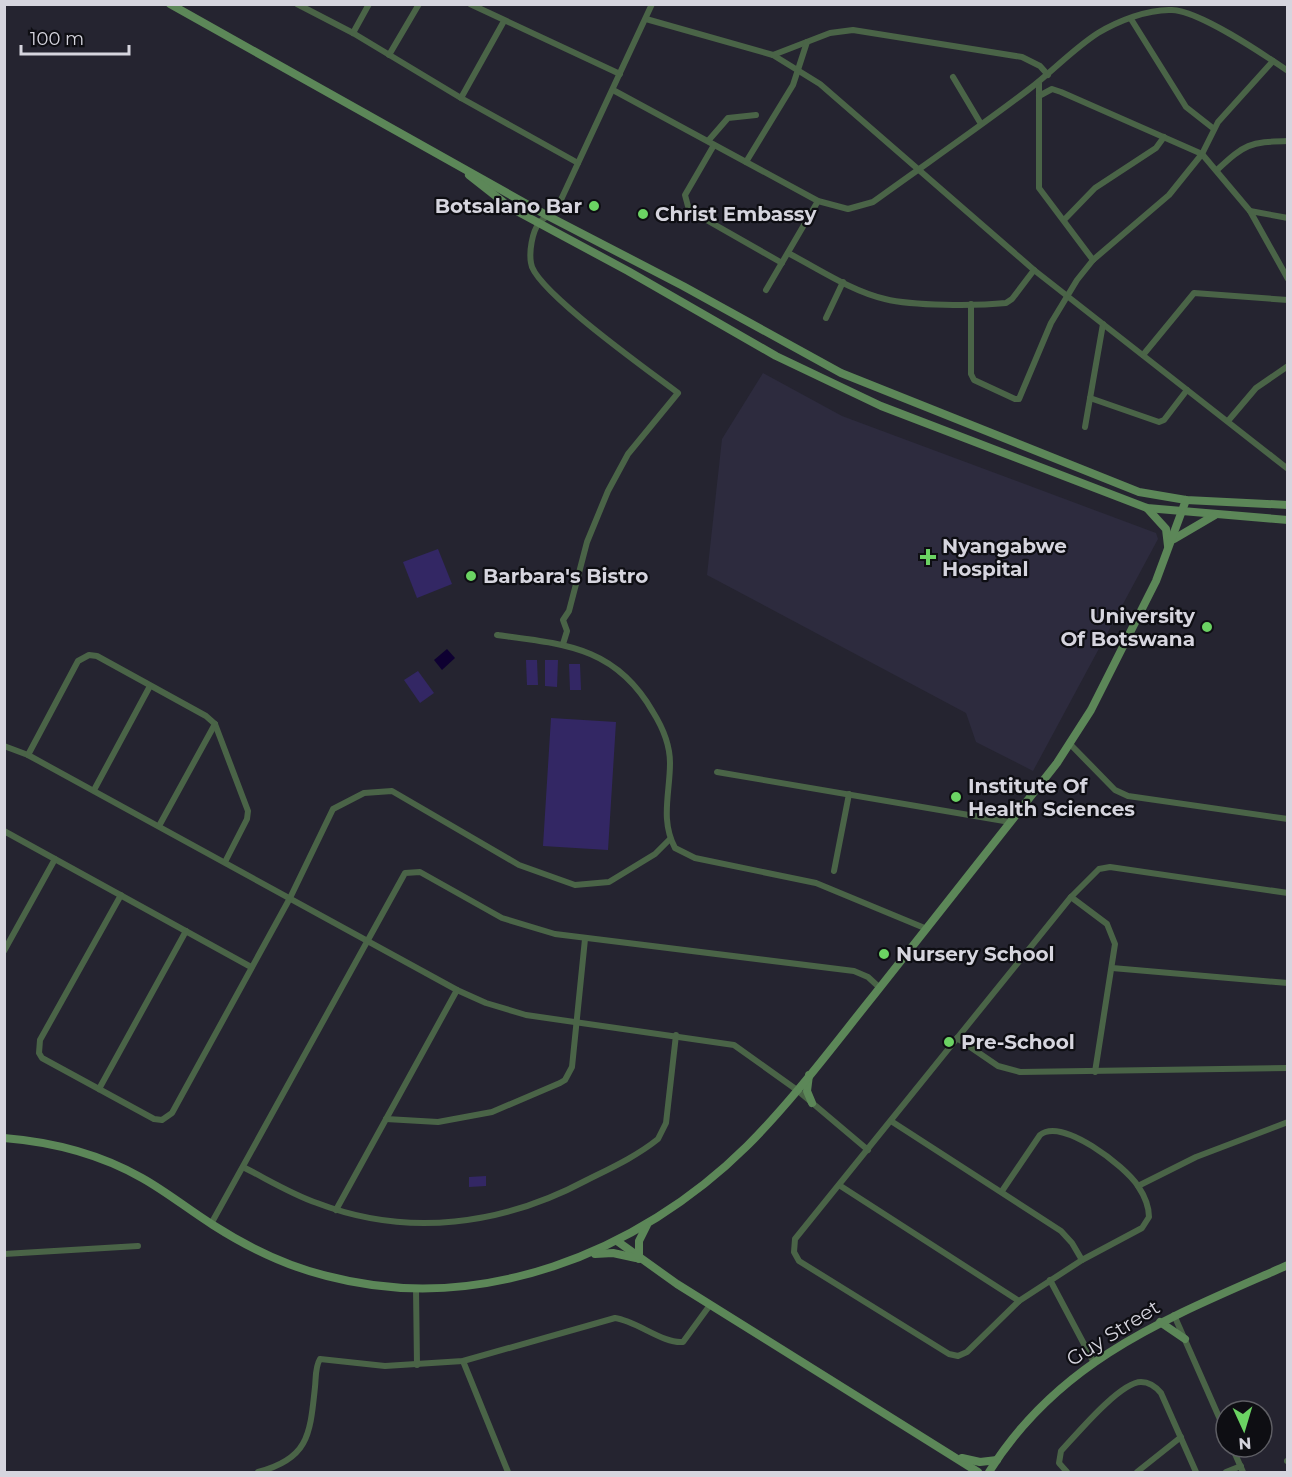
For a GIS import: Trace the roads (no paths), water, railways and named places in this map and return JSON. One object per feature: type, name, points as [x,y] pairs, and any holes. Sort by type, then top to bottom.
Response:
[{"type":"street","points":[[170,4],[548,216],[683,286],[841,373],[1139,492],[1186,500],[1287,505]]},
{"type":"street","points":[[297,4],[353,33],[461,98],[578,163]]},
{"type":"street","points":[[313,13],[317,4]]},
{"type":"street","points":[[353,33],[369,4]]},
{"type":"street","points":[[389,55],[419,4]]},
{"type":"street","points":[[470,4],[620,74]]},
{"type":"street","points":[[563,644],[567,629],[563,620],[569,611],[579,568],[608,491],[628,454],[678,393],[606,338],[535,276],[530,257],[535,231],[539,223],[559,204],[652,4]]},
{"type":"street","points":[[613,90],[818,201],[848,209],[859,208],[873,202],[1039,82],[1088,40],[1131,19],[1164,11],[1185,13],[1220,29],[1287,71]]},
{"type":"street","points":[[646,19],[772,55],[799,70],[861,118],[917,170],[1034,270],[1287,469]]},
{"type":"street","points":[[1131,19],[1186,107],[1214,129]]},
{"type":"street","points":[[461,98],[504,21]]},
{"type":"street","points":[[772,55],[830,33],[853,30],[1022,57],[1040,66],[1048,75]]},
{"type":"street","points":[[746,162],[793,85],[807,42]]},
{"type":"street","points":[[971,304],[971,374],[974,380],[1015,399],[1023,395],[1048,330],[1093,260],[1169,195],[1202,154],[1214,129],[1273,61]]},
{"type":"street","points":[[953,77],[981,124]]},
{"type":"street","points":[[1039,82],[1039,188],[1093,260]]},
{"type":"street","points":[[1039,96],[1052,89],[1061,92],[1202,154],[1250,211],[1287,279]]},
{"type":"street","points":[[756,115],[728,118],[711,143],[685,195],[689,210],[782,263]]},
{"type":"street","points":[[1064,220],[1095,188],[1156,148],[1164,137]]},
{"type":"street","points":[[1217,170],[1242,147],[1265,141],[1287,141]]},
{"type":"street","points":[[462,168],[493,195],[539,223],[838,388],[1147,508],[1287,520]]},
{"type":"street","points":[[766,290],[818,201]]},
{"type":"street","points":[[1250,211],[1287,218]]},
{"type":"street","points":[[788,253],[843,282],[886,300],[971,304],[1006,303],[1012,299],[1034,270]]},
{"type":"street","points":[[826,318],[843,282]]},
{"type":"street","points":[[1143,355],[1194,292],[1287,300]]},
{"type":"street","points":[[1085,427],[1104,324]]},
{"type":"street","points":[[1228,421],[1256,388],[1287,366]]},
{"type":"street","points":[[1090,398],[1159,422],[1164,420],[1188,390]]},
{"type":"street","points":[[4,1138],[57,1145],[112,1163],[152,1184],[242,1243],[302,1269],[350,1281],[416,1288],[451,1288],[501,1281],[587,1254],[617,1241],[648,1224],[725,1166],[797,1090],[927,929],[1070,744],[1130,633],[1168,553],[1184,512],[1186,500]]},
{"type":"street","points":[[1147,508],[1166,529],[1168,553]]},
{"type":"street","points":[[1173,540],[1218,514]]},
{"type":"street","points":[[534,640],[497,635],[563,644],[589,652],[614,665],[637,687],[656,716],[669,752],[665,819],[675,848],[684,854],[816,883],[927,929]]},
{"type":"street","points":[[28,755],[78,661],[84,657],[97,656],[215,724],[248,811],[247,819],[225,862]]},
{"type":"street","points":[[94,790],[150,686]]},
{"type":"street","points":[[159,826],[215,724]]},
{"type":"street","points":[[1070,744],[1114,790],[1128,796],[1287,819]]},
{"type":"street","points":[[4,746],[28,755],[94,790],[457,990],[506,1010],[576,1023],[676,1035],[734,1045],[797,1090],[868,1150]]},
{"type":"street","points":[[717,772],[1010,822]]},
{"type":"street","points":[[121,896],[38,1047],[42,1058],[154,1119],[167,1118],[290,898],[333,809],[350,798],[373,791],[392,791],[519,865],[575,885],[609,882],[655,854],[670,839]]},
{"type":"street","points":[[834,871],[849,794]]},
{"type":"street","points":[[4,831],[251,967]]},
{"type":"street","points":[[4,951],[55,859]]},
{"type":"street","points":[[1002,1191],[1040,1135],[1049,1129],[1063,1131],[1100,1151],[1138,1186],[1149,1210],[1147,1224],[1082,1260],[1019,1301],[967,1352],[954,1356],[799,1261],[794,1252],[795,1239],[1089,875],[1099,868],[1110,867],[1287,892]]},
{"type":"street","points":[[212,1224],[405,873],[415,871],[502,918],[555,934],[854,971],[868,977],[880,988]]},
{"type":"street","points":[[1071,897],[1107,924],[1115,944],[1095,1072]]},
{"type":"street","points":[[99,1089],[186,931]]},
{"type":"street","points":[[386,1119],[438,1122],[470,1118],[511,1105],[565,1080],[572,1067],[585,939]]},
{"type":"street","points":[[1112,968],[1287,983]]},
{"type":"street","points":[[336,1210],[457,990]]},
{"type":"street","points":[[243,1167],[300,1196],[336,1210],[392,1222],[439,1224],[510,1212],[557,1196],[658,1139],[666,1123],[676,1035]]},
{"type":"street","points":[[957,1038],[1007,1070],[1095,1072],[1287,1068]]},
{"type":"street","points":[[809,1075],[807,1090],[812,1103]]},
{"type":"street","points":[[891,1121],[1061,1231],[1082,1260]]},
{"type":"street","points":[[1138,1186],[1196,1157],[1287,1122]]},
{"type":"street","points":[[839,1185],[1019,1301]]},
{"type":"street","points":[[639,1259],[639,1241],[648,1224]]},
{"type":"street","points":[[617,1241],[639,1259],[710,1305],[953,1455],[978,1473]]},
{"type":"street","points":[[4,1254],[138,1246]]},
{"type":"street","points":[[587,1254],[613,1253],[639,1259]]},
{"type":"street","name":"Guy Street","points":[[989,1473],[1023,1424],[1093,1361],[1174,1315],[1287,1265]]},
{"type":"street","points":[[1050,1280],[1093,1361]]},
{"type":"street","points":[[416,1288],[417,1365]]},
{"type":"street","points":[[258,1473],[285,1464],[303,1446],[311,1425],[320,1359],[385,1366],[463,1360],[615,1318],[631,1321],[670,1340],[683,1342],[710,1305]]},
{"type":"street","points":[[1174,1315],[1214,1405]]},
{"type":"street","points":[[1160,1323],[1185,1339]]},
{"type":"street","points":[[463,1360],[508,1473]]},
{"type":"street","points":[[1067,1473],[1059,1463],[1061,1451],[1123,1389],[1132,1384],[1146,1383],[1157,1389],[1196,1473]]},
{"type":"street","points":[[1137,1473],[1181,1437]]},
{"type":"street","points":[[953,1455],[980,1462],[997,1460]]},
{"type":"street","points":[[1226,1473],[1242,1469]]},
{"type":"place","name":"Botsalano Bar","points":[[594,206]]},
{"type":"place","name":"Christ Embassy","points":[[643,214]]},
{"type":"place","name":"Nyangabwe Hospital","points":[[928,557]]},
{"type":"place","name":"Barbara's Bistro","points":[[471,576]]},
{"type":"place","name":"University Of Botswana","points":[[1207,627]]},
{"type":"place","name":"Institute Of Health Sciences","points":[[956,797]]},
{"type":"place","name":"Nursery School","points":[[884,954]]},
{"type":"place","name":"Pre-School","points":[[949,1042]]}]
